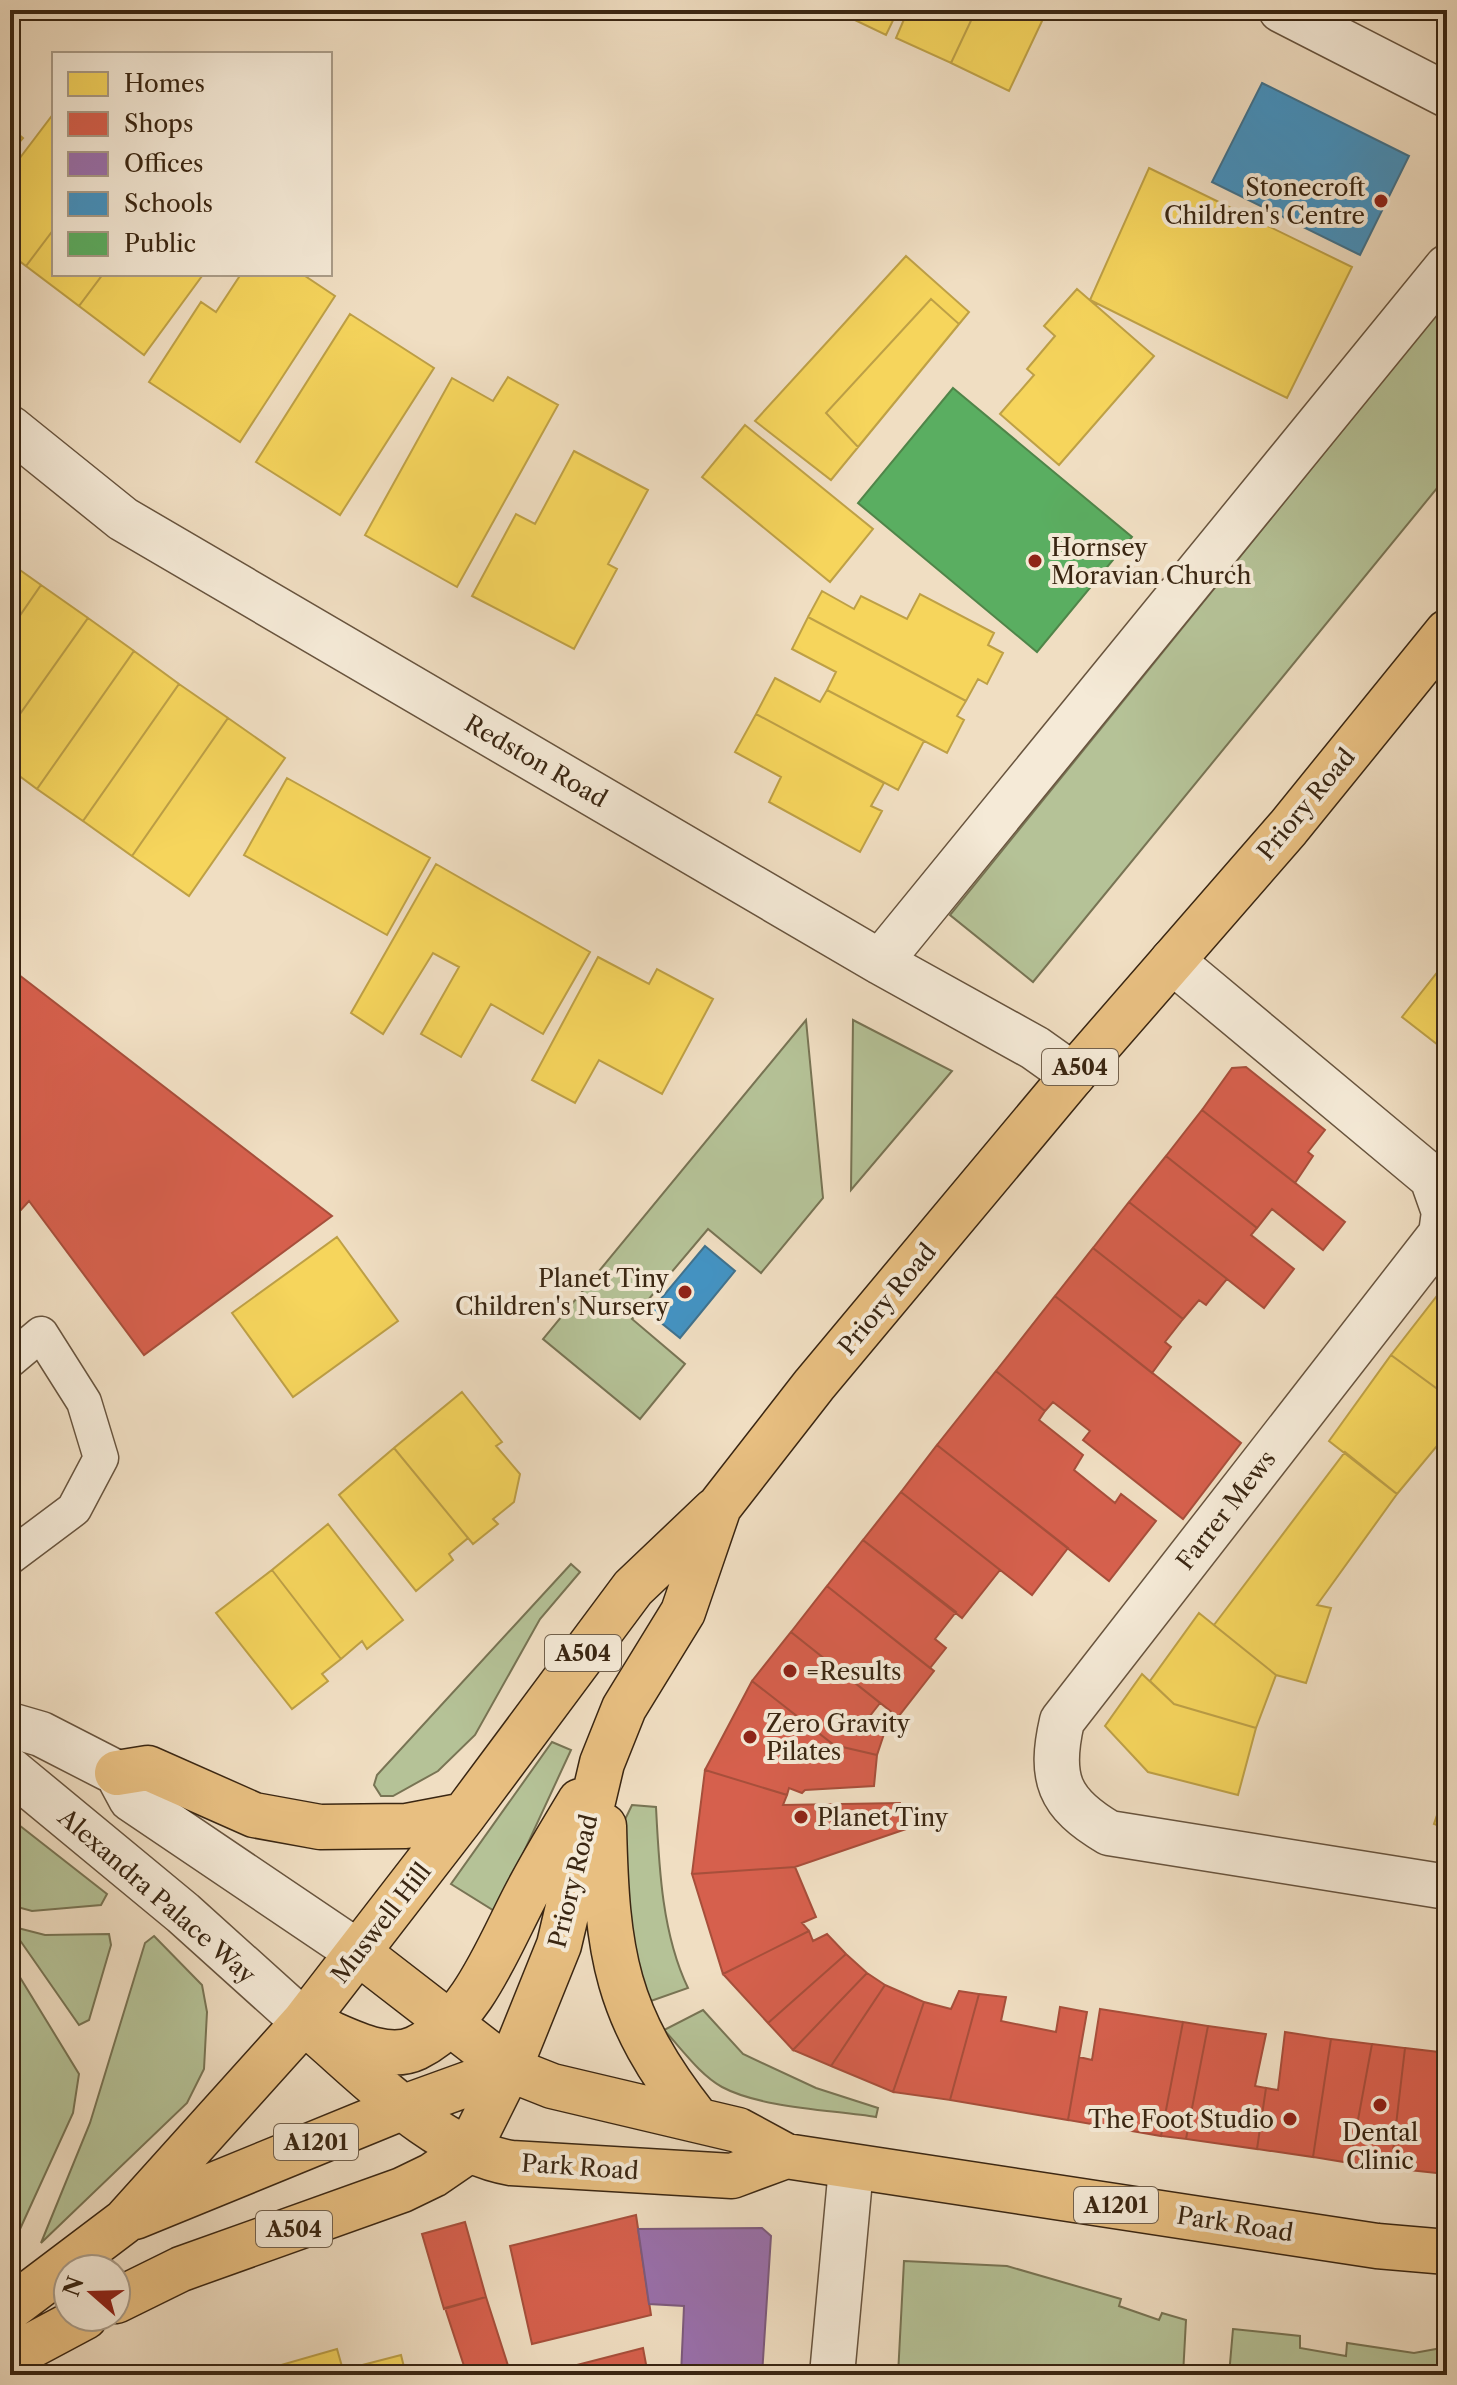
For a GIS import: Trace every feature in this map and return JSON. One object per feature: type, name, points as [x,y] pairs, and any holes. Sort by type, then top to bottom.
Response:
[{"type":"main road","name":"Priory Road","points":[[509,2069],[559,1945],[602,1763],[624,1708],[683,1612],[719,1507],[814,1385],[1073,1075],[1288,828],[1447,632]]},
{"type":"main road","name":"Muswell Hill","points":[[10,2308],[125,2221],[304,2022],[464,1815],[633,1588],[719,1507]]},
{"type":"main road","points":[[304,2022],[366,2048],[399,2052],[415,2048],[452,2021],[476,1987],[602,1763]]},
{"type":"main road","points":[[602,1763],[606,1900],[616,1975],[630,2016],[652,2057],[697,2119]]},
{"type":"main road","points":[[117,1773],[148,1768],[254,1815],[320,1827],[406,1826],[464,1815]]},
{"type":"main road","points":[[359,1953],[452,2021]]},
{"type":"main road","name":"A1201","points":[[452,2021],[509,2069]]},
{"type":"main road","name":"Park Road","points":[[304,2022],[404,2107],[468,2151],[511,2163],[732,2176],[786,2156]]},
{"type":"main road","name":"A1201","points":[[125,2221],[404,2107],[509,2069]]},
{"type":"main road","name":"Park Road","points":[[509,2069],[552,2086],[738,2130],[786,2156],[1377,2246],[1447,2252]]},
{"type":"main road","name":"A504","points":[[132,2293],[181,2269],[402,2190],[433,2175],[468,2151],[509,2069]]},
{"type":"main road","points":[[10,2357],[55,2333]]},
{"type":"street","points":[[1281,10],[1447,95]]},
{"type":"street","points":[[880,962],[1447,267]]},
{"type":"street","name":"Redston Road","points":[[10,428],[123,519],[880,962],[1035,1048],[1073,1075]]},
{"type":"street","name":"Farrer Mews","points":[[1172,961],[1432,1178],[1440,1192],[1444,1212],[1441,1234],[1062,1721],[1054,1754],[1058,1782],[1077,1815],[1109,1833],[1447,1887]]},
{"type":"street","points":[[10,1725],[41,1734],[117,1773],[131,1799],[359,1953]]},
{"type":"street","name":"Alexandra Palace Way","points":[[10,1770],[183,1913],[304,2022]]},
{"type":"street","points":[[832,2375],[851,2168]]},
{"type":"lane","points":[[10,1360],[41,1334],[84,1402],[101,1458],[74,1509],[10,1557]]},
{"type":"green space","points":[[1447,301],[1447,476],[1033,982],[950,915]]},
{"type":"green space","points":[[806,1020],[823,1198],[761,1273],[708,1229],[632,1319],[685,1364],[640,1419],[543,1339]]},
{"type":"green space","points":[[853,1020],[952,1071],[851,1190]]},
{"type":"green space","points":[[571,1564],[580,1572],[540,1619],[475,1735],[438,1771],[393,1796],[381,1796],[374,1785],[377,1775]]},
{"type":"green space","points":[[552,1742],[571,1750],[496,1912],[451,1884]]},
{"type":"green space","points":[[632,1805],[656,1807],[667,1923],[688,1988],[648,2002],[631,1969],[617,1836]]},
{"type":"green space","points":[[10,1818],[107,1894],[101,1905],[32,1911],[10,1905]]},
{"type":"green space","points":[[10,1926],[45,1935],[109,1934],[111,1945],[89,2020],[79,2025]]},
{"type":"green space","points":[[154,1936],[202,1985],[207,2012],[204,2069],[187,2103],[41,2243],[90,2123],[145,1943]]},
{"type":"green space","points":[[10,1961],[79,2074],[73,2113],[10,2251]]},
{"type":"green space","points":[[703,2010],[743,2054],[816,2088],[878,2108],[876,2117],[776,2104],[722,2087],[698,2068],[664,2030]]},
{"type":"green space","points":[[904,2261],[1007,2266],[1121,2299],[1119,2306],[1159,2320],[1162,2313],[1186,2320],[1183,2375],[898,2375]]},
{"type":"green space","points":[[1233,2329],[1300,2336],[1300,2348],[1346,2356],[1347,2343],[1414,2353],[1447,2347],[1447,2375],[1229,2375]]},
{"type":"building: Homes","points":[[834,10],[898,10],[886,35]]},
{"type":"building: Homes","points":[[908,10],[976,10],[951,63],[896,38]]},
{"type":"building: Homes","points":[[976,10],[1025,10],[1043,19],[1009,91],[951,63]]},
{"type":"building: Homes","points":[[52,116],[52,232],[26,266],[10,254],[10,171]]},
{"type":"building: Homes","points":[[10,127],[23,138],[10,153]]},
{"type":"building: Homes","points":[[1149,168],[1352,267],[1287,398],[1090,300]]},
{"type":"building: Homes","points":[[52,232],[52,276],[102,276],[79,306],[26,266]]},
{"type":"building: Homes","points":[[906,256],[969,312],[831,480],[755,421]]},
{"type":"building: Homes","points":[[102,276],[202,276],[144,355],[79,306]]},
{"type":"building: Homes","points":[[240,276],[305,276],[335,296],[240,442],[149,382],[201,302],[216,312]]},
{"type":"building: Homes","points":[[1077,289],[1154,356],[1059,465],[1000,414],[1034,375],[1027,369],[1055,336],[1044,326]]},
{"type":"building: Homes","points":[[931,299],[959,324],[858,447],[826,413]]},
{"type":"building: Homes","points":[[350,314],[434,368],[340,515],[256,462]]},
{"type":"building: Homes","points":[[508,377],[558,405],[457,587],[365,535],[452,378],[493,401]]},
{"type":"building: Homes","points":[[745,425],[873,529],[830,582],[702,477]]},
{"type":"building: Homes","points":[[574,451],[648,490],[608,564],[617,569],[574,649],[472,596],[516,514],[535,524]]},
{"type":"building: Homes","points":[[10,563],[41,585],[10,630]]},
{"type":"building: Homes","points":[[41,585],[88,618],[10,728],[10,630]]},
{"type":"building: Homes","points":[[822,591],[854,609],[861,596],[907,619],[920,594],[994,633],[988,645],[1003,653],[987,684],[978,679],[966,701],[808,617]]},
{"type":"building: Homes","points":[[808,617],[966,701],[957,716],[964,720],[947,753],[827,690],[836,672],[792,649]]},
{"type":"building: Homes","points":[[88,618],[134,651],[37,789],[10,769],[10,728]]},
{"type":"building: Homes","points":[[134,651],[179,684],[83,821],[37,789]]},
{"type":"building: Homes","points":[[775,678],[820,702],[827,690],[924,741],[898,790],[756,714]]},
{"type":"building: Homes","points":[[179,684],[228,718],[132,856],[83,821]]},
{"type":"building: Homes","points":[[756,714],[884,783],[871,806],[882,811],[860,852],[769,802],[781,777],[735,752]]},
{"type":"building: Homes","points":[[228,718],[285,758],[189,896],[132,856]]},
{"type":"building: Homes","points":[[287,778],[430,858],[387,935],[244,855]]},
{"type":"building: Homes","points":[[436,864],[590,952],[543,1034],[491,1004],[461,1057],[421,1034],[459,967],[433,953],[383,1034],[351,1013]]},
{"type":"building: Homes","points":[[598,957],[649,984],[657,969],[713,999],[662,1094],[599,1060],[575,1103],[532,1080]]},
{"type":"building: Homes","points":[[1447,960],[1447,1052],[1402,1017]]},
{"type":"building: Homes","points":[[337,1237],[398,1321],[293,1397],[232,1313]]},
{"type":"building: Homes","points":[[1447,1283],[1447,1396],[1391,1355]]},
{"type":"building: Homes","points":[[1391,1355],[1447,1396],[1447,1434],[1397,1494],[1329,1441]]},
{"type":"building: Homes","points":[[462,1392],[502,1442],[496,1446],[520,1474],[514,1502],[493,1519],[498,1524],[473,1544],[394,1448]]},
{"type":"building: Homes","points":[[394,1448],[468,1538],[449,1554],[453,1560],[416,1591],[339,1495]]},
{"type":"building: Homes","points":[[1345,1452],[1397,1494],[1317,1605],[1331,1608],[1306,1683],[1276,1675],[1214,1625]]},
{"type":"building: Homes","points":[[328,1524],[403,1620],[367,1649],[362,1641],[341,1659],[272,1570]]},
{"type":"building: Homes","points":[[272,1570],[341,1659],[322,1674],[328,1681],[292,1709],[216,1613]]},
{"type":"building: Homes","points":[[1199,1613],[1276,1675],[1256,1728],[1174,1704],[1150,1681]]},
{"type":"building: Homes","points":[[1142,1674],[1174,1704],[1256,1728],[1238,1795],[1148,1772],[1105,1726]]},
{"type":"building: Homes","points":[[1447,1786],[1447,1829],[1434,1824]]},
{"type":"building: Homes","points":[[337,2349],[343,2370],[401,2355],[406,2375],[246,2375]]},
{"type":"building: Homes","points":[[179,2367],[180,2375],[82,2375],[82,2373]]},
{"type":"building: Shops","points":[[10,968],[332,1216],[144,1355],[29,1201],[19,1212],[10,1206]]},
{"type":"building: Shops","points":[[1246,1067],[1325,1130],[1308,1152],[1313,1156],[1295,1183],[1202,1110],[1232,1068]]},
{"type":"building: Shops","points":[[1202,1110],[1345,1222],[1323,1250],[1272,1209],[1257,1228],[1166,1156]]},
{"type":"building: Shops","points":[[1166,1156],[1257,1228],[1251,1235],[1294,1269],[1264,1308],[1129,1202]]},
{"type":"building: Shops","points":[[1129,1202],[1227,1279],[1206,1305],[1199,1300],[1183,1319],[1093,1248]]},
{"type":"building: Shops","points":[[1093,1248],[1183,1319],[1165,1342],[1171,1347],[1152,1373],[1055,1296]]},
{"type":"building: Shops","points":[[1055,1296],[1241,1443],[1183,1519],[1083,1440],[1090,1431],[1053,1402],[1045,1411],[996,1371]]},
{"type":"building: Shops","points":[[996,1371],[1045,1411],[1039,1420],[1083,1455],[1074,1470],[1115,1503],[1121,1494],[1156,1521],[1109,1581],[937,1445]]},
{"type":"building: Shops","points":[[937,1445],[1068,1548],[1032,1595],[901,1492]]},
{"type":"building: Shops","points":[[901,1492],[1000,1570],[962,1618],[863,1540]]},
{"type":"building: Shops","points":[[863,1540],[956,1612],[935,1639],[946,1648],[930,1668],[827,1586]]},
{"type":"building: Shops","points":[[827,1586],[934,1671],[898,1717],[791,1632]]},
{"type":"building: Shops","points":[[791,1632],[880,1703],[866,1721],[884,1734],[877,1755],[834,1745],[752,1681]]},
{"type":"building: Shops","points":[[752,1681],[834,1745],[877,1755],[874,1786],[805,1790],[802,1793],[789,1788],[787,1795],[705,1770]]},
{"type":"building: Shops","name":"Planet Tiny","points":[[705,1770],[787,1795],[783,1805],[900,1803],[906,1829],[795,1867],[692,1874]]},
{"type":"building: Shops","points":[[795,1867],[816,1917],[802,1923],[809,1931],[723,1974],[692,1874]]},
{"type":"building: Shops","points":[[809,1931],[813,1941],[827,1934],[846,1954],[768,2023],[723,1974]]},
{"type":"building: Shops","points":[[846,1954],[867,1973],[793,2050],[768,2023]]},
{"type":"building: Shops","points":[[867,1973],[885,1985],[831,2066],[793,2050]]},
{"type":"building: Shops","points":[[885,1985],[924,2002],[893,2092],[831,2066]]},
{"type":"building: Shops","points":[[959,1991],[979,1994],[950,2100],[893,2092],[924,2002],[951,2009]]},
{"type":"building: Shops","points":[[979,1994],[1006,1997],[1001,2021],[1056,2032],[1060,2007],[1087,2012],[1068,2120],[950,2100]]},
{"type":"building: Shops","points":[[1100,2009],[1183,2022],[1161,2136],[1068,2120],[1079,2057],[1092,2060]]},
{"type":"building: Shops","points":[[1183,2022],[1208,2026],[1186,2139],[1161,2136]]},
{"type":"building: Shops","points":[[1208,2026],[1266,2034],[1255,2086],[1266,2088],[1257,2149],[1186,2139]]},
{"type":"building: Shops","name":"The Foot Studio","points":[[1285,2032],[1331,2039],[1313,2157],[1257,2149],[1266,2088],[1278,2090]]},
{"type":"building: Shops","points":[[1331,2039],[1372,2044],[1350,2163],[1313,2157]]},
{"type":"building: Shops","name":"Dental Clinic","points":[[1372,2044],[1405,2048],[1391,2168],[1350,2163]]},
{"type":"building: Shops","points":[[1405,2048],[1447,2053],[1445,2174],[1391,2168]]},
{"type":"building: Shops","points":[[636,2215],[651,2315],[532,2344],[510,2246]]},
{"type":"building: Shops","points":[[465,2222],[486,2297],[444,2309],[422,2234]]},
{"type":"building: Shops","points":[[486,2297],[511,2375],[467,2375],[445,2308]]},
{"type":"building: Shops","points":[[643,2348],[648,2375],[538,2375]]},
{"type":"building: Offices","points":[[762,2228],[771,2236],[762,2375],[681,2375],[684,2306],[649,2304],[638,2229]]},
{"type":"building: Schools","points":[[1262,83],[1409,156],[1360,255],[1212,182]]},
{"type":"building: Schools","points":[[705,1246],[735,1271],[680,1338],[649,1313]]},
{"type":"building: Public","points":[[953,388],[1132,537],[1037,652],[858,503]]},
{"type":"place","name":"Stonecroft Children's Centre","points":[[1381,201]]},
{"type":"place","name":"Hornsey Moravian Church","points":[[1035,561]]},
{"type":"place","name":"Planet Tiny Children's Nursery","points":[[685,1292]]},
{"type":"place","name":"=Results","points":[[790,1671]]},
{"type":"place","name":"Zero Gravity Pilates","points":[[750,1737]]},
{"type":"place","name":"Planet Tiny","points":[[801,1817]]},
{"type":"place","name":"Dental Clinic","points":[[1380,2105]]},
{"type":"place","name":"The Foot Studio","points":[[1290,2119]]}]
